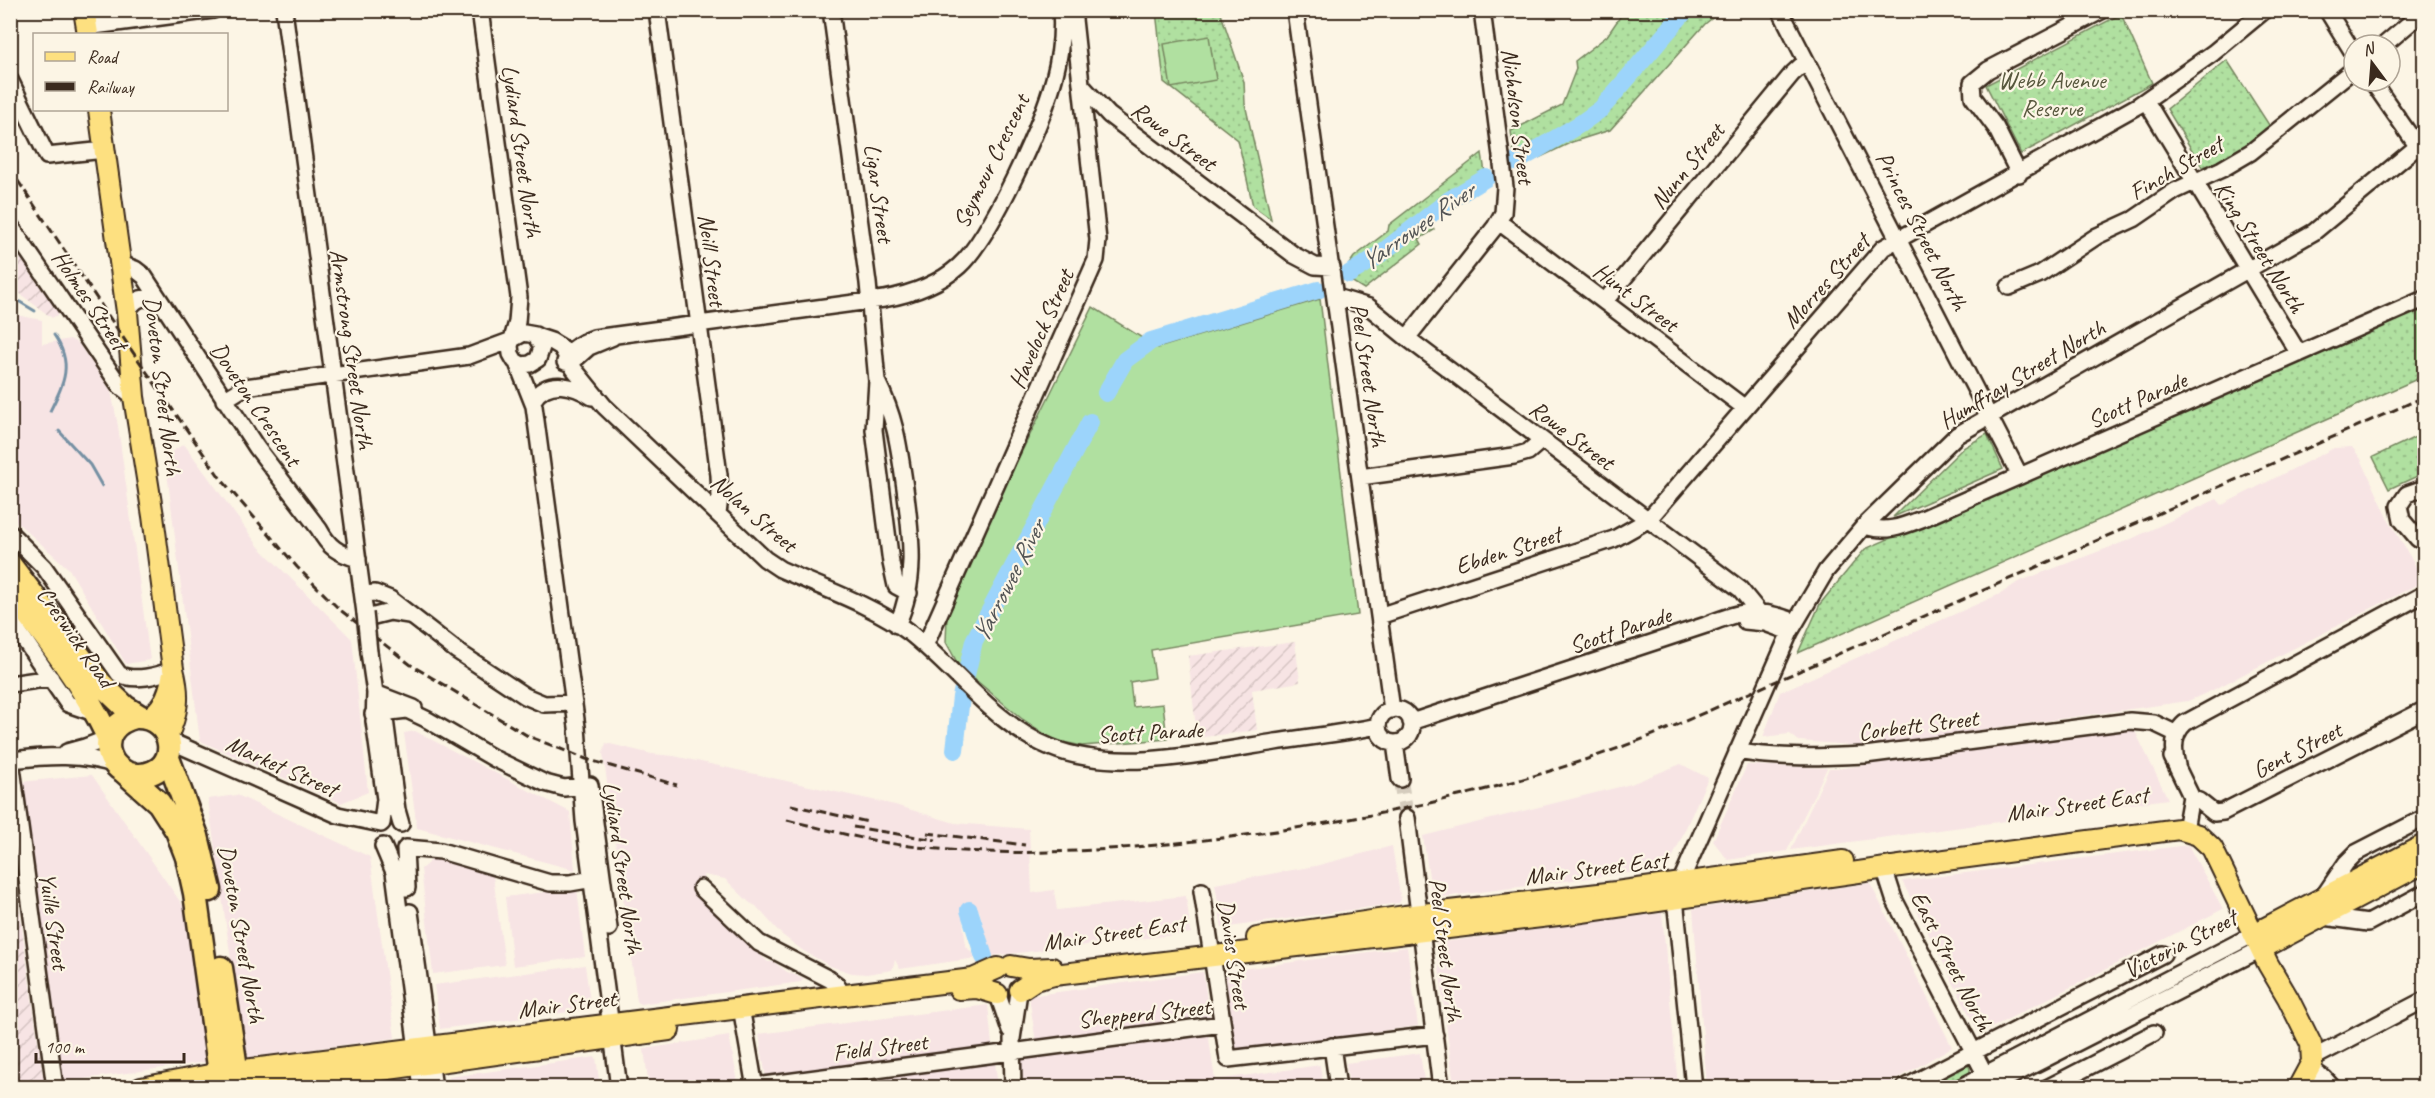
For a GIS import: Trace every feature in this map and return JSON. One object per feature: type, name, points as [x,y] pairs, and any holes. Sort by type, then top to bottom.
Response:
[{"type":"highway","name":"Creswick Road","points":[[10,565],[104,688],[130,712],[144,717]]},
{"type":"highway","name":"Creswick Road","points":[[10,592],[97,714],[108,738]]},
{"type":"highway","points":[[144,717],[160,725],[168,745],[159,769],[149,774],[135,775],[120,768],[109,750],[108,738],[119,722],[144,717]]},
{"type":"highway","name":"Doveton Street North","points":[[168,745],[204,859],[234,1081]]},
{"type":"highway","name":"Doveton Street North","points":[[120,768],[159,803],[177,831],[187,857],[234,1081]]},
{"type":"main road","name":"Doveton Street North","points":[[99,111],[127,312],[134,397],[153,516],[173,669],[178,687],[178,702],[168,745]]},
{"type":"main road","name":"Doveton Street North","points":[[144,717],[154,715],[166,701],[173,669]]},
{"type":"main road","name":"Mair Street East","points":[[1020,991],[1032,982],[1048,976],[1211,951],[1677,890],[2164,817],[2186,824]]},
{"type":"main road","name":"Mair Street East","points":[[1677,890],[1884,868],[2163,830],[2186,824]]},
{"type":"main road","points":[[2186,824],[2212,848],[2263,939],[2311,1044],[2311,1063],[2298,1088]]},
{"type":"main road","name":"Victoria Street","points":[[2323,908],[2424,845]]},
{"type":"main road","name":"Victoria Street","points":[[2263,939],[2323,908],[2424,863]]},
{"type":"main road","name":"Mair Street East","points":[[1005,967],[1052,968],[1211,951]]},
{"type":"main road","name":"Mair Street","points":[[141,1088],[234,1081],[617,1031],[843,995],[973,978],[1005,967]]},
{"type":"main road","points":[[1005,967],[1022,976],[1020,991],[1007,998],[998,995],[992,988],[991,981],[993,973],[1005,967]]},
{"type":"main road","name":"Mair Street","points":[[742,1012],[969,988],[998,995]]},
{"type":"street","points":[[86,24],[213,10]]},
{"type":"street","name":"Armstrong Street North","points":[[284,10],[369,652],[378,713],[401,824]]},
{"type":"street","name":"Lydiard Street North","points":[[480,10],[519,297],[513,340]]},
{"type":"street","name":"Neill Street","points":[[657,10],[719,475],[720,501],[717,514]]},
{"type":"street","name":"Ligar Street","points":[[831,10],[870,302],[878,381],[874,430],[891,562],[896,586],[909,593]]},
{"type":"street","name":"Seymour Crescent","points":[[569,362],[586,340],[870,302],[903,295],[935,283],[955,270],[973,250],[1020,165],[1051,88],[1062,30],[1061,10]]},
{"type":"street","name":"Havelock Street","points":[[925,646],[1096,263],[1098,240],[1073,10]]},
{"type":"street","name":"Peel Street North","points":[[1295,10],[1392,710]]},
{"type":"street","name":"Nicholson Street","points":[[1407,338],[1499,222],[1505,201],[1502,160],[1482,10]]},
{"type":"street","name":"Princes Street North","points":[[1780,10],[2020,476]]},
{"type":"street","points":[[2019,174],[1996,128],[1973,97],[1971,89],[1973,81],[1988,70],[2103,10]]},
{"type":"street","name":"Morres Street","points":[[1648,520],[1881,250],[2146,101],[2213,53],[2265,10]]},
{"type":"street","points":[[2327,10],[2342,34]]},
{"type":"street","points":[[2398,33],[2424,11]]},
{"type":"street","name":"Nunn Street","points":[[1605,301],[1792,74],[1806,62]]},
{"type":"street","name":"Finch Street","points":[[2009,287],[2040,274],[2097,236],[2134,219],[2165,197],[2251,152],[2342,79]]},
{"type":"street","points":[[10,80],[47,156],[105,150]]},
{"type":"street","name":"Rowe Street","points":[[1083,87],[1109,115],[1294,255],[1315,266],[1335,287],[1370,315],[1387,323],[1742,590],[1758,611]]},
{"type":"street","points":[[2381,93],[2421,144]]},
{"type":"street","name":"King Street North","points":[[2146,101],[2299,354]]},
{"type":"street","name":"Rowe Street","points":[[1083,110],[1099,110],[1109,115]]},
{"type":"street","name":"Humffray Street North","points":[[1694,1088],[1677,890],[1792,627],[1826,571],[1864,526],[1941,448],[1989,416],[2328,221],[2421,144]]},
{"type":"street","name":"Hunt Street","points":[[1499,222],[1745,408]]},
{"type":"street","name":"Holmes Street","points":[[10,225],[120,386],[134,397]]},
{"type":"street","name":"Doveton Crescent","points":[[122,273],[157,299],[284,486],[332,549],[358,559]]},
{"type":"street","name":"Lydiard Street North","points":[[519,297],[536,336]]},
{"type":"street","points":[[127,312],[135,301],[141,298],[157,299]]},
{"type":"street","name":"Scott Parade","points":[[1864,526],[1884,530],[1902,526],[2424,299]]},
{"type":"street","points":[[224,400],[245,387],[470,356],[513,340],[524,333],[536,336],[542,347],[537,360]]},
{"type":"street","name":"Nolan Street","points":[[536,336],[556,344],[604,406],[772,564],[897,625],[925,646]]},
{"type":"street","points":[[513,340],[510,350],[516,362]]},
{"type":"street","points":[[470,356],[527,365],[550,356],[569,362]]},
{"type":"street","name":"Lydiard Street North","points":[[537,360],[534,402],[617,1031],[629,1088]]},
{"type":"street","name":"Lydiard Street North","points":[[516,362],[534,402]]},
{"type":"street","name":"Ligar Street","points":[[878,381],[891,410],[898,439],[911,536],[912,570],[909,593],[897,625]]},
{"type":"street","name":"Nolan Street","points":[[534,402],[545,387],[563,385],[580,390],[604,406]]},
{"type":"street","points":[[1360,477],[1514,456],[1528,452],[1542,440]]},
{"type":"street","points":[[2421,545],[2404,503],[2412,500],[2424,490]]},
{"type":"street","name":"Ebden Street","points":[[1379,616],[1614,539],[1648,520]]},
{"type":"street","name":"Doveton Crescent","points":[[319,529],[339,542],[356,542]]},
{"type":"street","name":"Creswick Road","points":[[13,541],[44,567],[119,674],[128,677],[151,676],[173,669]]},
{"type":"street","name":"Creswick Road","points":[[41,603],[44,567]]},
{"type":"street","points":[[1729,615],[1736,602],[1735,592],[1730,583]]},
{"type":"street","points":[[363,594],[375,593],[390,599],[457,651],[525,696],[544,704],[574,703]]},
{"type":"street","points":[[2186,824],[2191,798],[2169,748],[2175,729],[2184,717],[2229,698],[2424,594]]},
{"type":"street","points":[[366,616],[395,611],[412,616]]},
{"type":"street","name":"Scott Parade","points":[[1411,722],[1706,625],[1729,615],[1758,611],[1792,627]]},
{"type":"street","name":"Creswick Road","points":[[10,619],[68,704],[97,714]]},
{"type":"street","name":"Scott Parade","points":[[1706,625],[1752,621],[1792,627]]},
{"type":"street","name":"Scott Parade","points":[[925,646],[1005,719],[1027,735],[1062,752],[1095,758],[1124,759],[1184,755],[1378,726]]},
{"type":"street","points":[[10,684],[51,678]]},
{"type":"street","points":[[375,693],[406,703],[426,719]]},
{"type":"street","points":[[378,713],[407,710],[538,780],[555,787],[585,786]]},
{"type":"street","points":[[1392,710],[1404,712],[1411,722],[1410,734],[1406,739],[1395,743],[1382,738],[1378,726],[1382,715],[1392,710]]},
{"type":"street","name":"Gent Street","points":[[2191,798],[2199,801],[2212,812],[2223,812],[2424,710]]},
{"type":"street","name":"Armstrong Street North","points":[[378,713],[385,799],[381,824]]},
{"type":"street","name":"Corbett Street","points":[[1737,751],[1753,754],[1840,757],[2104,723],[2143,721],[2175,729]]},
{"type":"street","points":[[10,760],[46,756],[85,747],[108,738]]},
{"type":"street","points":[[1395,743],[1400,779]]},
{"type":"street","name":"Market Street","points":[[168,745],[338,815],[381,824]]},
{"type":"street","points":[[46,756],[96,759],[120,768]]},
{"type":"street","name":"Yuille Street","points":[[10,760],[55,1088]]},
{"type":"street","points":[[538,780],[574,802],[584,821]]},
{"type":"street","name":"Lydiard Street North","points":[[585,786],[584,821],[597,878]]},
{"type":"street","name":"Peel Street North","points":[[1407,818],[1441,1088]]},
{"type":"street","points":[[2424,818],[2356,853],[2346,863],[2323,908],[2368,923],[2424,894]]},
{"type":"street","points":[[415,985],[394,872],[379,833],[381,824],[391,820],[401,824],[408,836],[405,848],[405,878],[415,985],[424,1056],[434,1088]]},
{"type":"street","points":[[383,846],[395,852],[405,848],[441,851],[550,883],[570,883],[597,878]]},
{"type":"street","name":"East Street North","points":[[1884,868],[1888,887],[1989,1083]]},
{"type":"street","points":[[701,888],[759,943],[829,979],[843,995]]},
{"type":"street","name":"Davies Street","points":[[1202,891],[1222,1024]]},
{"type":"street","name":"Victoria Street","points":[[1959,1088],[1989,1083],[2263,939]]},
{"type":"street","points":[[1904,1088],[2163,954]]},
{"type":"street","points":[[1011,1047],[1020,991]]},
{"type":"street","points":[[998,995],[1005,1010],[1011,1047],[1013,1088]]},
{"type":"street","points":[[2333,1088],[2311,1063],[2424,1000]]},
{"type":"street","points":[[742,1012],[755,1087]]},
{"type":"street","name":"Shepperd Street","points":[[1011,1047],[1222,1024],[1228,1059],[1435,1035]]},
{"type":"street","name":"Lydiard Street North","points":[[617,1031],[619,1088]]},
{"type":"street","points":[[2047,1088],[2154,1033]]},
{"type":"street","points":[[1332,1046],[1338,1088]]},
{"type":"street","name":"Field Street","points":[[755,1087],[1011,1047]]},
{"type":"street","points":[[422,1088],[424,1056]]},
{"type":"shaded area","points":[[10,245],[59,314],[52,318],[11,287]]},
{"type":"shaded area","points":[[11,314],[42,320],[42,344],[70,339],[79,344],[111,391],[118,426],[150,660],[126,664],[69,569],[11,517]]},
{"type":"shaded area","points":[[184,444],[259,547],[352,639],[368,792],[341,803],[200,741],[165,456]]},
{"type":"shaded area","points":[[2352,447],[2361,459],[2389,520],[2424,581],[2213,690],[2188,701],[1864,746],[1799,741],[1790,734],[1763,737],[1780,692],[2002,593],[2018,582],[2129,540],[2217,499],[2222,505],[2334,448]]},
{"type":"shaded area","points":[[1295,642],[1300,682],[1252,690],[1257,730],[1197,738],[1188,656]]},
{"type":"shaded area","points":[[2134,729],[2168,799],[1791,850],[1829,768]]},
{"type":"shaded area","points":[[415,731],[570,812],[575,870],[417,828],[404,733]]},
{"type":"shaded area","points":[[606,743],[895,805],[955,823],[1029,829],[1032,893],[1054,890],[1057,910],[1186,896],[1191,933],[991,956],[979,910],[962,915],[966,946],[976,958],[900,969],[895,960],[892,970],[867,974],[852,973],[830,966],[802,950],[781,934],[756,906],[725,879],[704,875],[698,896],[768,962],[774,962],[787,972],[803,978],[801,982],[640,1004],[637,1001],[603,753]]},
{"type":"shaded area","points":[[1681,764],[1708,778],[1668,868],[1432,897],[1423,836],[1631,784]]},
{"type":"shaded area","points":[[1747,765],[1827,768],[1787,851],[1728,860],[1713,841]]},
{"type":"shaded area","points":[[92,775],[186,910],[206,1062],[62,1082],[20,782]]},
{"type":"shaded area","points":[[237,795],[370,857],[395,1038],[245,1058],[208,799]]},
{"type":"shaded area","points":[[10,844],[44,1084],[15,1088],[10,1087]]},
{"type":"shaded area","points":[[2188,845],[2223,909],[1979,1034],[1902,881]]},
{"type":"shaded area","points":[[1392,846],[1401,900],[1399,903],[1222,928],[1215,884],[1315,866]]},
{"type":"shaded area","points":[[434,858],[493,876],[505,965],[433,974],[421,869]]},
{"type":"shaded area","points":[[1870,883],[1952,1047],[1883,1087],[1707,1087],[1693,909]]},
{"type":"shaded area","points":[[577,888],[585,957],[513,966],[505,897]]},
{"type":"shaded area","points":[[1662,913],[1678,1087],[1454,1087],[1436,943]]},
{"type":"shaded area","points":[[1407,947],[1418,1026],[1236,1051],[1225,971]]},
{"type":"shaded area","points":[[585,965],[591,1009],[440,1029],[434,985]]},
{"type":"shaded area","points":[[1203,972],[1210,1020],[1036,1043],[1029,996]]},
{"type":"shaded area","points":[[988,1005],[992,1045],[766,1078],[759,1034]]},
{"type":"shaded area","points":[[1208,1032],[1215,1080],[1320,1065],[1323,1087],[1021,1087],[1017,1058]]},
{"type":"shaded area","points":[[729,1036],[739,1087],[649,1087],[644,1049]]},
{"type":"shaded area","points":[[1420,1053],[1425,1087],[1349,1087],[1346,1063]]},
{"type":"shaded area","points":[[596,1057],[600,1087],[451,1087],[449,1077]]},
{"type":"shaded area","points":[[995,1062],[998,1087],[791,1088],[900,1075]]},
{"type":"green space","points":[[1156,11],[1220,11],[1244,82],[1245,104],[1271,219],[1253,206],[1238,140],[1164,82]]},
{"type":"green space","points":[[1624,11],[1721,11],[1705,24],[1610,130],[1572,142],[1516,169],[1511,131],[1562,105],[1576,69],[1575,61],[1607,36]]},
{"type":"green space","name":"Webb Avenue Reserve","points":[[2121,14],[2152,83],[2021,154],[1986,85]]},
{"type":"green space","points":[[1209,36],[1216,80],[1171,88],[1164,44]]},
{"type":"green space","points":[[2227,60],[2271,128],[2247,146],[2204,170],[2167,109]]},
{"type":"green space","points":[[1482,153],[1487,186],[1429,223],[1434,230],[1419,239],[1422,244],[1364,289],[1351,281],[1345,270],[1354,257],[1388,231],[1389,225]]},
{"type":"green space","points":[[1320,299],[1358,615],[1151,650],[1155,678],[1130,682],[1133,707],[1163,704],[1167,739],[1082,746],[1054,740],[1021,718],[959,666],[946,642],[947,616],[989,518],[1093,307],[1158,348]]},
{"type":"green space","points":[[2424,308],[2424,376],[1798,653],[1820,604],[1865,549]]},
{"type":"green space","points":[[2424,433],[2424,473],[2389,489],[2373,457]]},
{"type":"green space","points":[[1987,434],[2003,469],[1893,517],[1963,448]]},
{"type":"green space","points":[[1967,1063],[1970,1073],[1944,1087],[1916,1088]]},
{"type":"waterway","name":"Yarrowee River","points":[[1516,162],[1601,109],[1686,10]]},
{"type":"waterway","name":"Yarrowee River","points":[[1349,274],[1375,258],[1449,200],[1486,178]]},
{"type":"waterway","name":"Yarrowee River","points":[[1106,393],[1125,360],[1151,341],[1318,290]]},
{"type":"waterway","points":[[10,296],[35,311]]},
{"type":"waterway","points":[[50,411],[65,373],[64,355],[54,335]]},
{"type":"waterway","name":"Yarrowee River","points":[[955,750],[961,697],[974,641],[1090,422]]},
{"type":"waterway","points":[[59,431],[90,465],[102,486]]},
{"type":"waterway","name":"Yarrowee River","points":[[969,910],[984,957]]},
{"type":"tunnel","points":[[1400,779],[1407,818]]},
{"type":"railway","points":[[10,169],[221,479],[297,567],[339,609],[411,665],[528,736],[586,759],[677,785]]},
{"type":"railway","points":[[787,820],[873,840],[938,849],[1009,852],[1080,851],[1187,842],[1307,826],[1426,804],[1485,789],[1544,773],[1658,733],[2424,397]]},
{"type":"railway","points":[[791,805],[868,822]]},
{"type":"railway","points":[[853,827],[936,840]]},
{"type":"railway","points":[[927,833],[1025,845]]}]
